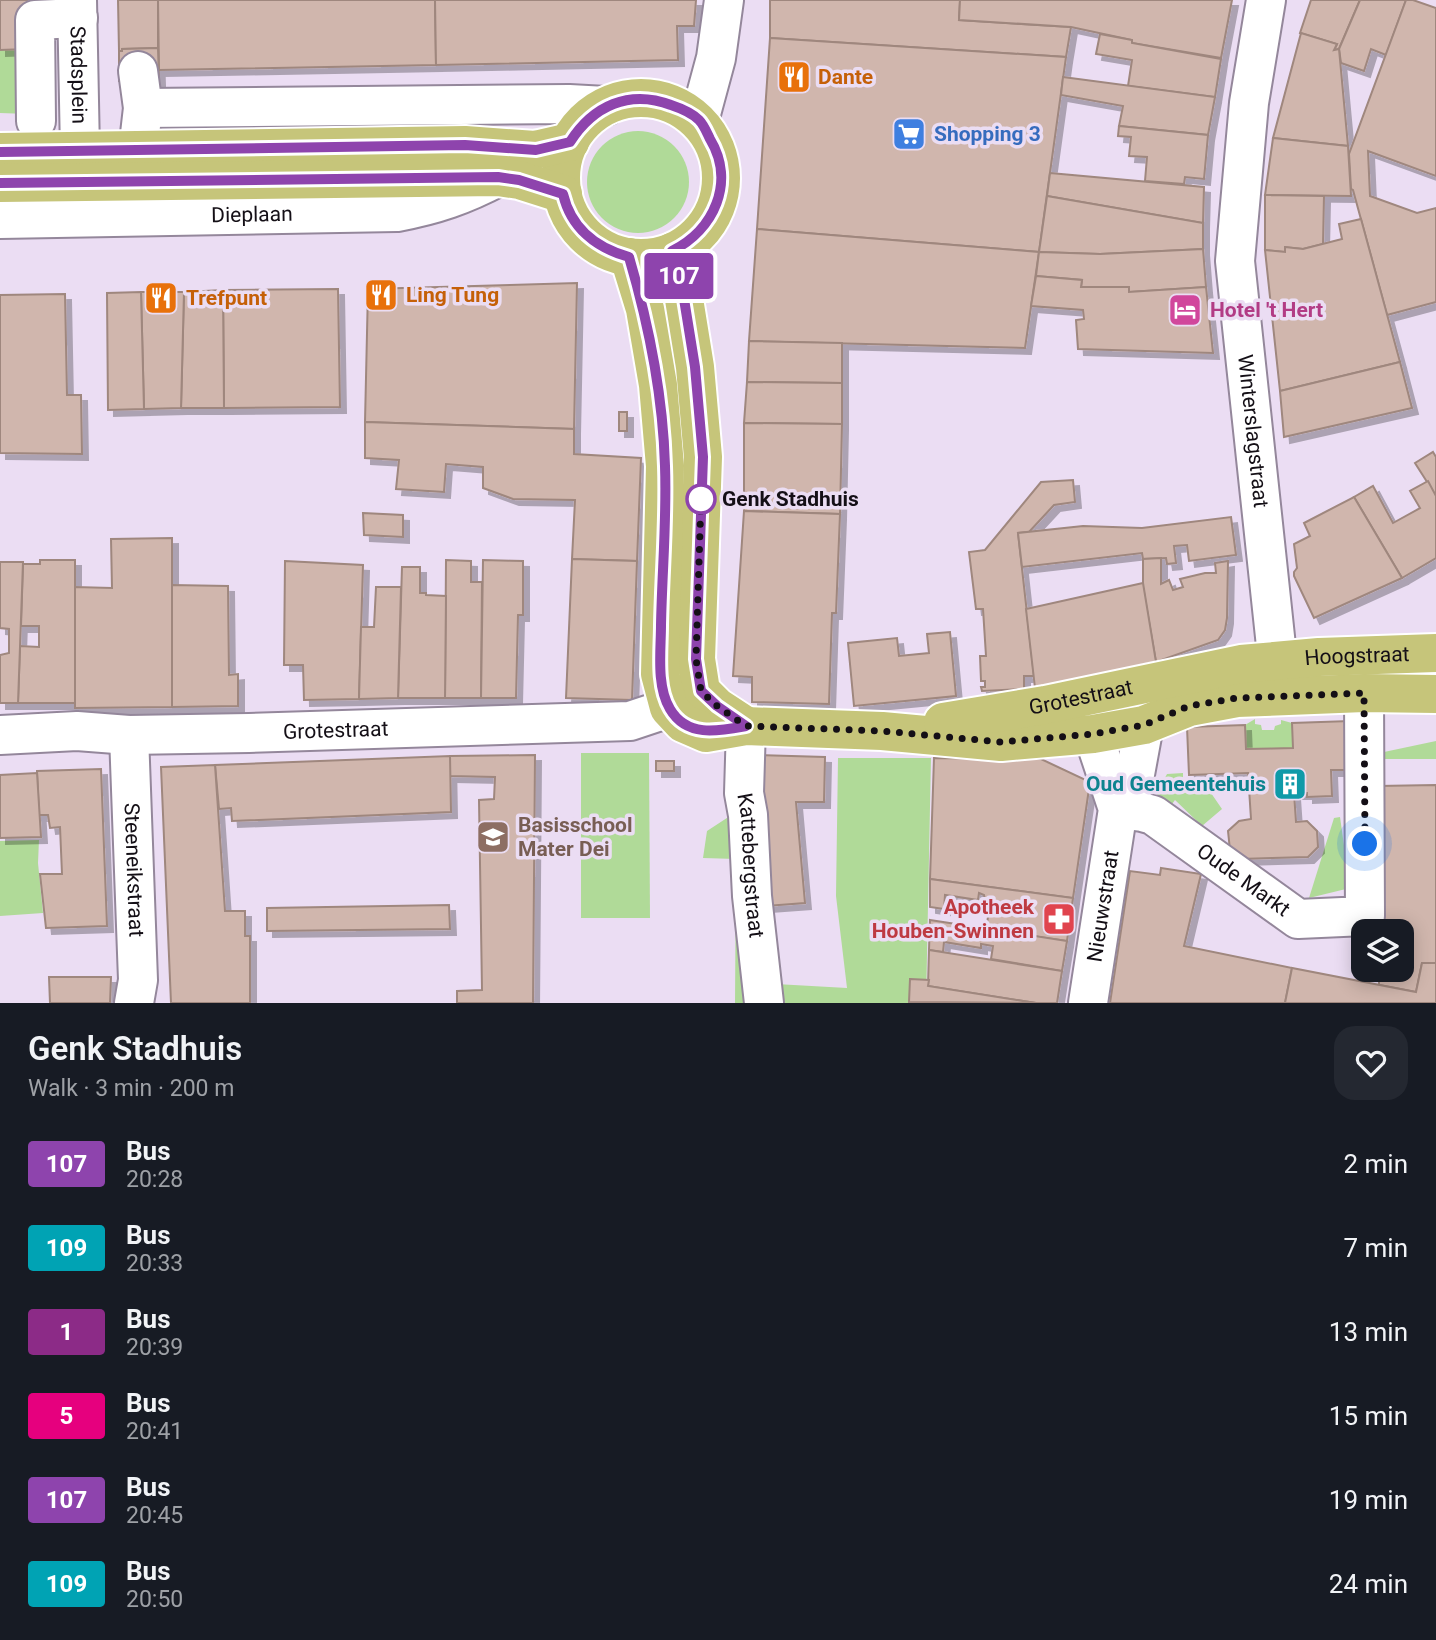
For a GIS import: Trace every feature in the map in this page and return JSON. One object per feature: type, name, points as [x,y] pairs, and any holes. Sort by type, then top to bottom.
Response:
[{"type":"main road","points":[[631,99],[657,100],[682,109],[699,121],[713,144],[720,163],[721,183],[717,203],[708,222],[698,234],[672,251],[658,256],[629,257],[612,253],[584,234],[573,219],[563,194],[562,165],[570,142],[591,116],[606,106],[631,99]]},
{"type":"main road","points":[[0,152],[465,145],[536,150],[570,142]]},
{"type":"main road","name":"Dieplaan","points":[[0,183],[498,177],[519,180],[563,194]]},
{"type":"main road","points":[[672,251],[684,299],[695,367],[703,457],[696,659],[685,699]]},
{"type":"main road","points":[[629,257],[647,322],[658,385],[665,466],[660,674],[685,699],[717,706],[746,726]]},
{"type":"main road","name":"Hoogstraat","points":[[1280,678],[1319,657],[1436,653]]},
{"type":"main road","name":"Grotestraat","points":[[882,731],[1001,713],[1241,664],[1280,678]]},
{"type":"main road","name":"Hoogstraat","points":[[1280,678],[1364,693],[1436,694]]},
{"type":"main road","name":"Grotestraat","points":[[746,726],[882,731],[1001,742],[1093,734],[1144,725],[1189,706],[1237,698],[1280,678]]},
{"type":"street","points":[[699,121],[716,58],[724,0]]},
{"type":"street","name":"Winterslagstraat","points":[[1266,0],[1249,103],[1235,261],[1280,678]]},
{"type":"street","points":[[36,121],[32,13],[78,9]]},
{"type":"street","name":"Stadsplein","points":[[78,9],[80,151]]},
{"type":"street","points":[[138,150],[141,90],[606,106]]},
{"type":"street","name":"Dieplaan","points":[[0,219],[397,212],[436,205],[475,190],[498,177]]},
{"type":"street","points":[[1093,734],[1119,690],[1144,725]]},
{"type":"street","name":"Oude Markt","points":[[1135,812],[1298,919],[1365,916],[1364,693]]},
{"type":"street","name":"Grotestraat","points":[[0,735],[77,731],[129,735],[630,721],[685,699]]},
{"type":"street","name":"Nieuwstraat","points":[[1088,1003],[1135,812],[1131,796],[1144,725]]},
{"type":"street","name":"Kattebergstraat","points":[[746,726],[744,793],[764,1003]]},
{"type":"street","name":"Nieuwstraat","points":[[1093,734],[1135,812]]},
{"type":"street","name":"Steeneikstraat","points":[[129,735],[138,980],[134,1003]]},
{"type":"green space","points":[[28,49],[28,114],[0,113],[0,50]]},
{"type":"green space","points":[[638,131],[657,135],[674,146],[685,163],[689,182],[685,201],[674,218],[657,229],[638,233],[619,229],[602,218],[591,201],[587,182],[591,163],[602,146],[619,135]]},
{"type":"green space","points":[[1255,719],[1255,724],[1261,725],[1262,730],[1274,730],[1275,726],[1281,724],[1281,720],[1292,723],[1293,748],[1246,749],[1245,725]]},
{"type":"green space","points":[[1436,741],[1436,759],[1384,759],[1384,752]]},
{"type":"green space","points":[[581,753],[649,753],[650,918],[581,918]]},
{"type":"green space","points":[[838,758],[931,758],[926,1003],[778,1003],[776,984],[847,988],[836,896]]},
{"type":"green space","points":[[1183,773],[1183,780],[1202,780],[1222,809],[1202,826],[1175,800],[1166,812],[1152,803],[1167,774]]},
{"type":"green space","points":[[733,814],[755,1003],[735,1003],[736,859],[703,858],[707,831]]},
{"type":"green space","points":[[1340,817],[1350,888],[1309,898],[1334,818]]},
{"type":"green space","points":[[39,840],[38,863],[43,913],[0,916],[0,841]]},
{"type":"building","points":[[0,0],[27,0],[27,49],[0,50]]},
{"type":"building","points":[[118,0],[158,0],[158,48],[119,51]]},
{"type":"building","points":[[158,0],[435,0],[436,65],[159,70]]},
{"type":"building","points":[[435,0],[696,0],[694,26],[677,26],[678,60],[436,65]]},
{"type":"building","points":[[770,0],[960,0],[959,20],[1071,27],[1066,57],[770,38]]},
{"type":"building","points":[[960,0],[1232,0],[1221,58],[1132,43],[1132,40],[1071,27],[959,20]]},
{"type":"building","points":[[1311,0],[1360,0],[1339,49],[1334,50],[1337,44],[1300,33]]},
{"type":"building","points":[[1360,0],[1406,0],[1386,55],[1371,49],[1364,71],[1341,63],[1339,49]]},
{"type":"building","points":[[1406,0],[1436,8],[1436,176],[1368,151],[1370,196],[1417,213],[1436,208],[1436,302],[1387,315],[1351,189],[1349,154]]},
{"type":"building","points":[[1301,33],[1337,44],[1334,50],[1339,49],[1348,146],[1273,138]]},
{"type":"building","points":[[1100,34],[1132,40],[1132,43],[1221,59],[1215,97],[1128,86],[1132,60],[1096,54]]},
{"type":"building","name":"Shopping 3","points":[[770,38],[1066,57],[1039,252],[757,229]]},
{"type":"building","points":[[158,48],[159,80],[119,81],[119,51]]},
{"type":"building","points":[[1063,77],[1215,97],[1208,135],[1119,126],[1123,106],[1061,95]]},
{"type":"building","points":[[1119,126],[1208,135],[1204,179],[1185,177],[1184,184],[1145,181],[1147,157],[1129,156],[1131,137],[1118,136]]},
{"type":"building","points":[[1273,138],[1348,146],[1351,196],[1265,195]]},
{"type":"building","points":[[1050,173],[1204,187],[1203,223],[1047,196]]},
{"type":"building","points":[[1265,195],[1324,196],[1323,244],[1303,249],[1285,247],[1285,252],[1265,250]]},
{"type":"building","points":[[1047,196],[1203,223],[1203,249],[1100,254],[1039,252]]},
{"type":"building","points":[[1361,219],[1400,362],[1280,391],[1265,250],[1285,252],[1285,247],[1303,249],[1342,239],[1339,224]]},
{"type":"building","points":[[757,229],[1039,252],[1025,348],[749,341]]},
{"type":"building","points":[[1203,249],[1206,287],[1129,292],[1129,287],[1081,287],[1082,280],[1036,276],[1039,252],[1100,254]]},
{"type":"building","points":[[1036,276],[1082,280],[1081,287],[1129,287],[1129,292],[1206,287],[1213,353],[1078,349],[1076,320],[1084,319],[1083,310],[1031,306]]},
{"type":"building","points":[[577,283],[574,429],[365,422],[368,289]]},
{"type":"building","points":[[338,289],[340,407],[224,408],[223,290]]},
{"type":"building","points":[[223,290],[224,408],[181,408],[184,292]]},
{"type":"building","points":[[141,292],[184,292],[181,408],[144,409]]},
{"type":"building","points":[[141,292],[144,409],[108,410],[107,293]]},
{"type":"building","points":[[65,294],[67,395],[81,395],[82,454],[0,453],[0,295]]},
{"type":"building","points":[[749,341],[842,343],[842,383],[747,382]]},
{"type":"building","points":[[1400,362],[1412,408],[1284,437],[1280,391]]},
{"type":"building","points":[[747,382],[842,383],[842,424],[744,423]]},
{"type":"building","points":[[619,412],[627,412],[627,431],[619,431]]},
{"type":"building","points":[[365,422],[574,429],[574,454],[641,458],[637,561],[572,559],[575,500],[513,499],[483,488],[483,467],[446,464],[444,492],[396,489],[399,460],[365,458]]},
{"type":"building","points":[[744,423],[842,424],[840,514],[744,511]]},
{"type":"building","points":[[1433,452],[1436,457],[1436,496],[1415,463]]},
{"type":"building","points":[[1073,480],[1075,502],[1054,505],[1029,532],[1018,533],[1034,676],[1024,676],[1024,689],[982,691],[981,687],[985,687],[985,681],[981,681],[980,656],[986,656],[983,609],[976,609],[969,552],[985,550],[1041,482]]},
{"type":"building","points":[[1428,481],[1436,496],[1436,558],[1402,578],[1354,497],[1373,486],[1393,523],[1420,508],[1410,491]]},
{"type":"building","points":[[1354,497],[1402,578],[1314,618],[1294,576],[1297,568],[1294,544],[1310,536],[1304,523]]},
{"type":"building","points":[[744,511],[840,514],[836,613],[832,613],[829,704],[752,702],[752,677],[733,676]]},
{"type":"building","points":[[363,513],[403,515],[403,537],[364,535]]},
{"type":"building","points":[[1231,517],[1236,555],[1189,561],[1187,545],[1174,546],[1176,563],[1167,564],[1166,558],[1143,559],[1142,553],[1022,567],[1018,533],[1083,526],[1142,528]]},
{"type":"building","points":[[172,538],[172,707],[75,708],[75,587],[112,588],[111,539]]},
{"type":"building","points":[[1161,558],[1161,584],[1169,580],[1173,590],[1183,587],[1180,579],[1216,573],[1215,563],[1228,561],[1227,618],[1225,630],[1218,640],[1156,662],[1143,587],[1143,559]]},
{"type":"building","points":[[572,559],[637,561],[632,700],[566,698]]},
{"type":"building","points":[[40,560],[75,560],[75,703],[18,703],[20,646],[39,647],[39,626],[21,626],[23,564],[40,564]]},
{"type":"building","points":[[446,560],[471,561],[471,582],[482,582],[481,698],[445,698]]},
{"type":"building","points":[[483,560],[523,561],[523,615],[518,615],[516,698],[481,698]]},
{"type":"building","points":[[285,561],[363,565],[359,699],[304,700],[303,665],[284,665]]},
{"type":"building","points":[[0,562],[23,562],[18,703],[0,703],[0,655],[9,653],[9,629],[0,628]]},
{"type":"building","points":[[402,567],[420,567],[420,593],[446,596],[445,698],[398,698]]},
{"type":"building","points":[[1143,583],[1156,662],[1035,688],[1026,609]]},
{"type":"building","points":[[172,585],[228,586],[229,675],[238,674],[238,706],[172,707]]},
{"type":"building","points":[[376,587],[401,587],[398,698],[359,699],[361,627],[374,627]]},
{"type":"building","points":[[950,632],[956,696],[854,706],[848,643],[897,638],[899,656],[929,653],[927,634]]},
{"type":"building","name":"Oud Gemeentehuis","points":[[1350,721],[1349,770],[1331,770],[1332,796],[1307,797],[1307,793],[1294,793],[1296,822],[1307,821],[1317,831],[1318,847],[1308,857],[1240,859],[1230,850],[1228,831],[1239,821],[1251,819],[1248,773],[1189,775],[1187,727],[1245,725],[1246,749],[1293,748],[1292,723]]},
{"type":"building","points":[[535,755],[533,1003],[457,1003],[457,991],[482,990],[479,800],[494,799],[495,777],[450,776],[450,756]]},
{"type":"building","points":[[757,755],[825,757],[824,802],[796,802],[805,903],[766,906]]},
{"type":"building","points":[[450,756],[451,812],[232,821],[231,808],[219,809],[215,765]]},
{"type":"building","points":[[934,758],[1041,759],[1090,782],[1073,898],[930,879]]},
{"type":"building","points":[[656,761],[674,761],[674,771],[656,771]]},
{"type":"building","points":[[215,765],[225,911],[245,911],[245,936],[250,936],[250,1003],[171,1003],[161,767]]},
{"type":"building","points":[[101,769],[107,926],[46,928],[40,874],[62,874],[60,827],[50,828],[48,815],[39,815],[37,771]]},
{"type":"building","points":[[37,773],[41,837],[0,838],[0,775]]},
{"type":"building","points":[[1436,785],[1436,963],[1422,963],[1416,992],[1379,985],[1379,982],[1414,982],[1414,919],[1378,919],[1378,786]]},
{"type":"building","points":[[1161,868],[1201,874],[1184,946],[1292,968],[1285,1003],[1110,1003],[1130,871],[1160,875]]},
{"type":"building","points":[[930,879],[1073,898],[1067,941],[986,929],[990,905],[985,901],[984,895],[979,893],[978,900],[945,895],[944,909],[930,907]]},
{"type":"building","points":[[449,905],[450,929],[267,931],[267,908]]},
{"type":"building","points":[[930,920],[1067,941],[1062,971],[991,959],[993,946],[981,944],[981,948],[944,942],[943,952],[929,950]]},
{"type":"building","points":[[929,950],[1062,971],[1057,1003],[1036,1003],[928,986]]},
{"type":"building","points":[[1422,963],[1436,963],[1436,1003],[1285,1003],[1292,968],[1351,979],[1351,982],[1416,992]]},
{"type":"building","points":[[49,977],[111,977],[110,1003],[50,1003]]},
{"type":"building","points":[[910,979],[929,980],[928,986],[1036,1003],[909,1002]]},
{"type":"bus line","name":"107","points":[[0,152],[465,145],[536,150],[570,142],[591,116],[606,106],[631,99],[657,100],[682,109],[699,121],[713,144],[720,163],[721,183],[717,203],[708,222],[698,234],[672,251],[684,299],[695,367],[703,457],[696,659],[701,691],[746,726],[706,733],[683,723],[669,708],[660,674],[665,466],[658,385],[645,309],[629,257],[612,253],[584,234],[573,219],[563,194],[519,180],[498,177],[0,183]]},
{"type":"place","name":"Dante","points":[[794,77]]},
{"type":"place","name":"Shopping 3","points":[[909,134]]},
{"type":"place","name":"Ling Tung","points":[[381,295]]},
{"type":"place","name":"Trefpunt","points":[[161,298]]},
{"type":"place","name":"Hotel 't Hert","points":[[1185,310]]},
{"type":"place","name":"Genk Stadhuis","points":[[701,499]]},
{"type":"place","name":"Oud Gemeentehuis","points":[[1290,784]]},
{"type":"place","name":"Basisschool Mater Dei","points":[[493,837]]},
{"type":"place","name":"Apotheek Houben-Swinnen","points":[[1059,919]]},
{"type":"route","points":[[701,499],[696,659],[701,691],[746,726],[882,731],[1001,742],[1093,734],[1144,725],[1189,706],[1237,698],[1364,693],[1365,844]]}]
